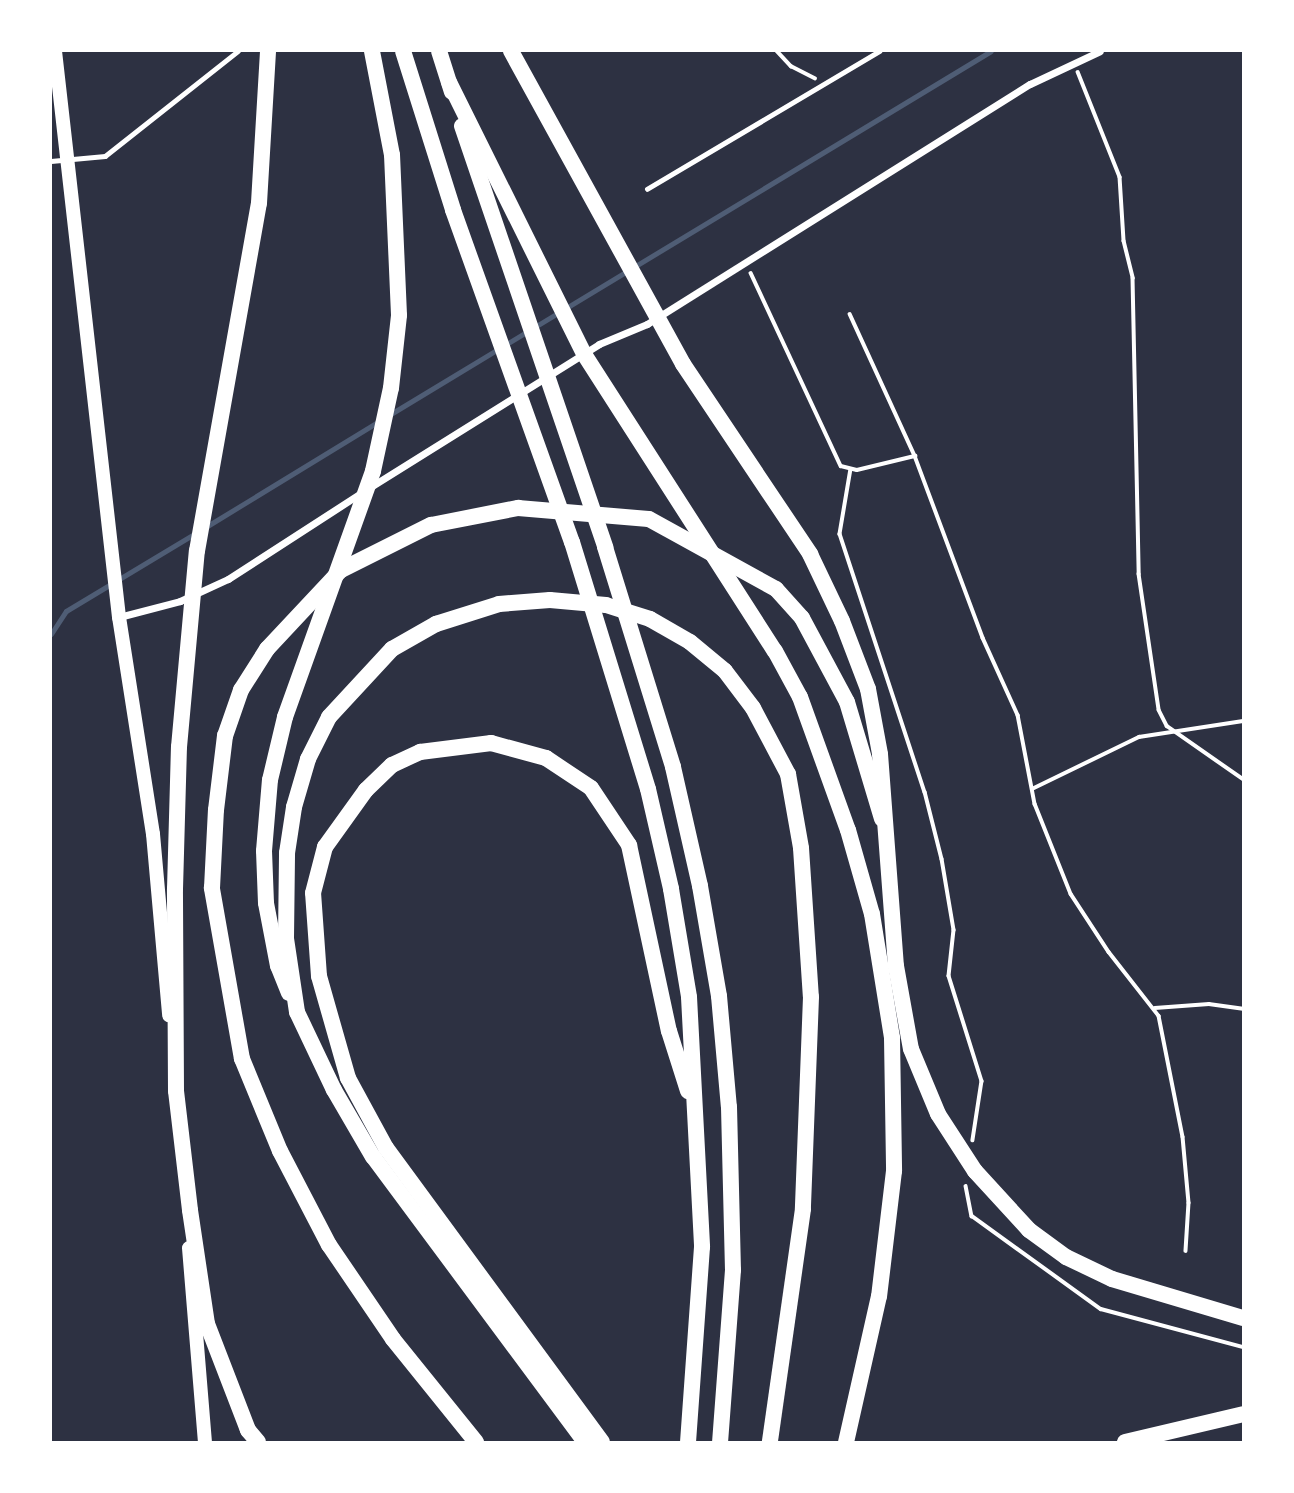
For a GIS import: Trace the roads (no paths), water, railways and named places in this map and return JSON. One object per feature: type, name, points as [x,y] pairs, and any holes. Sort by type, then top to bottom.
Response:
[{"type":"highway","points":[[55,51],[119,617],[157,874],[205,1442]]},
{"type":"highway","points":[[258,1442],[248,1430],[207,1324],[176,1091],[175,889],[179,747],[197,551],[259,203],[268,51]]},
{"type":"highway","points":[[372,51],[392,155],[399,315],[391,388],[373,471],[285,717],[270,780],[264,851],[266,903],[278,967],[334,1090],[373,1157],[585,1442]]},
{"type":"highway","points":[[403,51],[466,248],[572,542],[648,789],[671,889],[689,997],[702,1247],[688,1442]]},
{"type":"highway","points":[[439,51],[488,214],[605,547],[673,767],[700,886],[719,996],[729,1107],[733,1270],[720,1442]]},
{"type":"highway","points":[[511,51],[683,364],[810,554],[868,689],[880,754],[882,818],[896,966],[911,1049],[938,1114],[975,1171],[1029,1230],[1066,1256],[1112,1279],[1243,1318]]},
{"type":"highway","points":[[449,82],[584,354],[775,651],[804,708],[848,830],[872,914],[892,1038],[894,1171],[879,1296],[846,1442]]},
{"type":"highway","points":[[476,1442],[393,1339],[329,1245],[280,1151],[242,1059],[212,888],[216,810],[225,736],[242,690],[267,649],[341,570],[430,525],[517,508],[649,519],[776,589],[802,618],[847,702],[882,818]]},
{"type":"highway","points":[[297,1012],[285,896],[294,807],[308,759],[329,717],[391,649],[466,613],[499,604],[550,600],[606,605],[650,619],[725,671],[767,731],[788,774],[806,897],[811,997],[803,1209],[770,1442]]},
{"type":"highway","points":[[602,1442],[386,1148],[348,1078],[329,1019],[314,933],[313,893],[324,847],[346,812],[392,765],[420,752],[491,743],[546,758],[591,788],[629,845],[669,1031],[695,1113]]},
{"type":"highway","points":[[1125,1442],[1243,1414]]},
{"type":"street","points":[[119,617],[180,601],[228,579],[599,344],[647,324],[1073,61],[1100,51]]},
{"type":"lane","points":[[51,162],[105,156],[238,51]]},
{"type":"lane","points":[[648,189],[879,51]]},
{"type":"waterway","points":[[389,415],[991,51]]},
{"type":"waterway","points":[[204,528],[381,420]]},
{"type":"waterway","points":[[51,634],[66,611],[196,533]]}]
